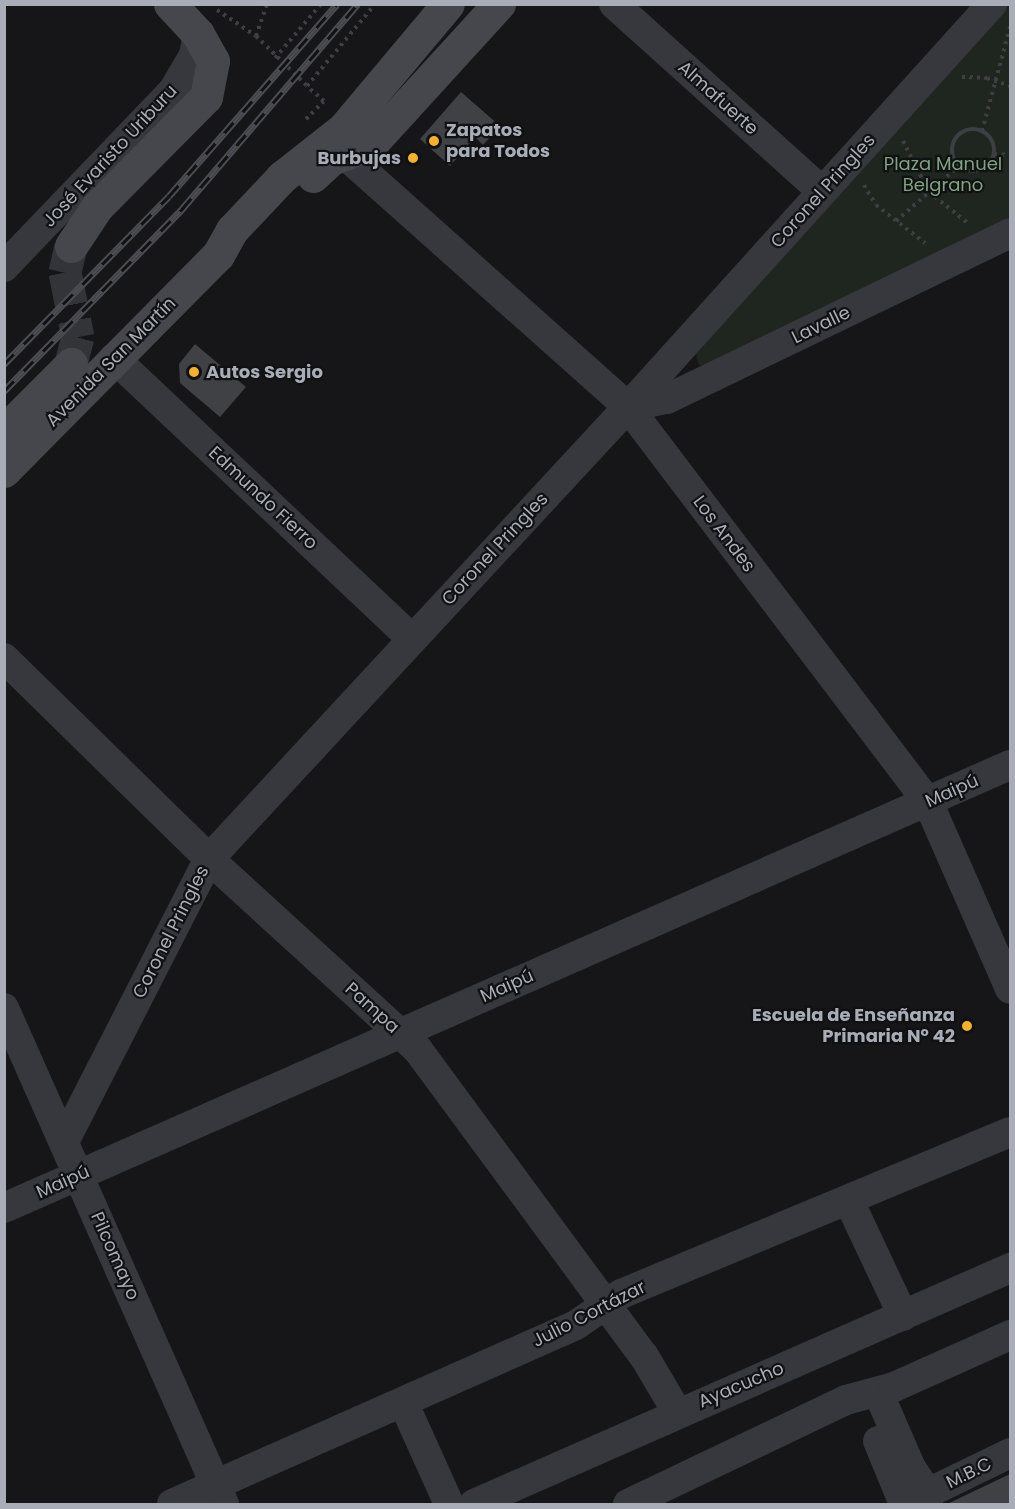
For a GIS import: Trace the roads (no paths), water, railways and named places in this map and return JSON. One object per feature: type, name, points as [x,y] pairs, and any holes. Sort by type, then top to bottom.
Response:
[{"type":"main road","name":"Avenida San Martín","points":[[4,471],[218,255],[232,230],[282,177],[343,129],[448,4]]},
{"type":"main road","points":[[383,133],[381,110],[387,99],[460,18],[466,4]]},
{"type":"main road","name":"Avenida San Martín","points":[[218,255],[253,236],[319,169],[343,153],[363,149],[383,133],[499,4]]},
{"type":"main road","points":[[71,246],[98,207],[206,97],[213,61],[204,19],[168,5]]},
{"type":"main road","points":[[4,431],[71,364]]},
{"type":"street","name":"Almafuerte","points":[[614,4],[822,191]]},
{"type":"street","name":"Coronel Pringles","points":[[65,1140],[209,859],[411,638],[628,407],[992,4]]},
{"type":"street","name":"José Evaristo Uriburu","points":[[4,267],[173,92],[194,55],[204,19]]},
{"type":"street","name":"Los Andes","points":[[343,153],[628,407],[928,802],[1011,989]]},
{"type":"street","name":"Lavalle","points":[[628,407],[667,399],[1003,236]]},
{"type":"street","name":"Edmundo Fierro","points":[[114,358],[411,638]]},
{"type":"street","name":"Pampa","points":[[4,658],[209,859],[418,1050],[603,1306],[644,1356],[677,1412]]},
{"type":"street","name":"Maipú","points":[[4,1208],[399,1032],[1011,765]]},
{"type":"street","name":"Pilcomayo","points":[[4,1008],[65,1140],[220,1495]]},
{"type":"street","name":"Julio Cortázar","points":[[171,1504],[220,1495],[403,1402],[576,1325],[621,1294],[1011,1132]]},
{"type":"street","points":[[849,1201],[903,1316]]},
{"type":"street","name":"Ayacucho","points":[[474,1504],[677,1412],[1011,1268]]},
{"type":"street","points":[[627,1504],[869,1395],[1011,1335]]},
{"type":"street","points":[[869,1395],[920,1501]]},
{"type":"street","points":[[403,1402],[449,1504]]},
{"type":"street","name":"M.B.C","points":[[920,1501],[1011,1453]]},
{"type":"tunnel","points":[[71,246],[65,272],[78,337],[71,364]]},
{"type":"railway","points":[[4,364],[169,196],[337,4]]},
{"type":"railway","points":[[4,391],[182,209],[358,4]]},
{"type":"place","name":"Zapatos para Todos","points":[[434,141]]},
{"type":"place","name":"Burbujas","points":[[413,158]]},
{"type":"place","name":"Autos Sergio","points":[[194,372]]},
{"type":"place","name":"Escuela de Enseñanza Primaria Nº 42","points":[[967,1026]]},
{"type":"park label","name":"Plaza Manuel Belgrano","points":[[943,175]]}]
